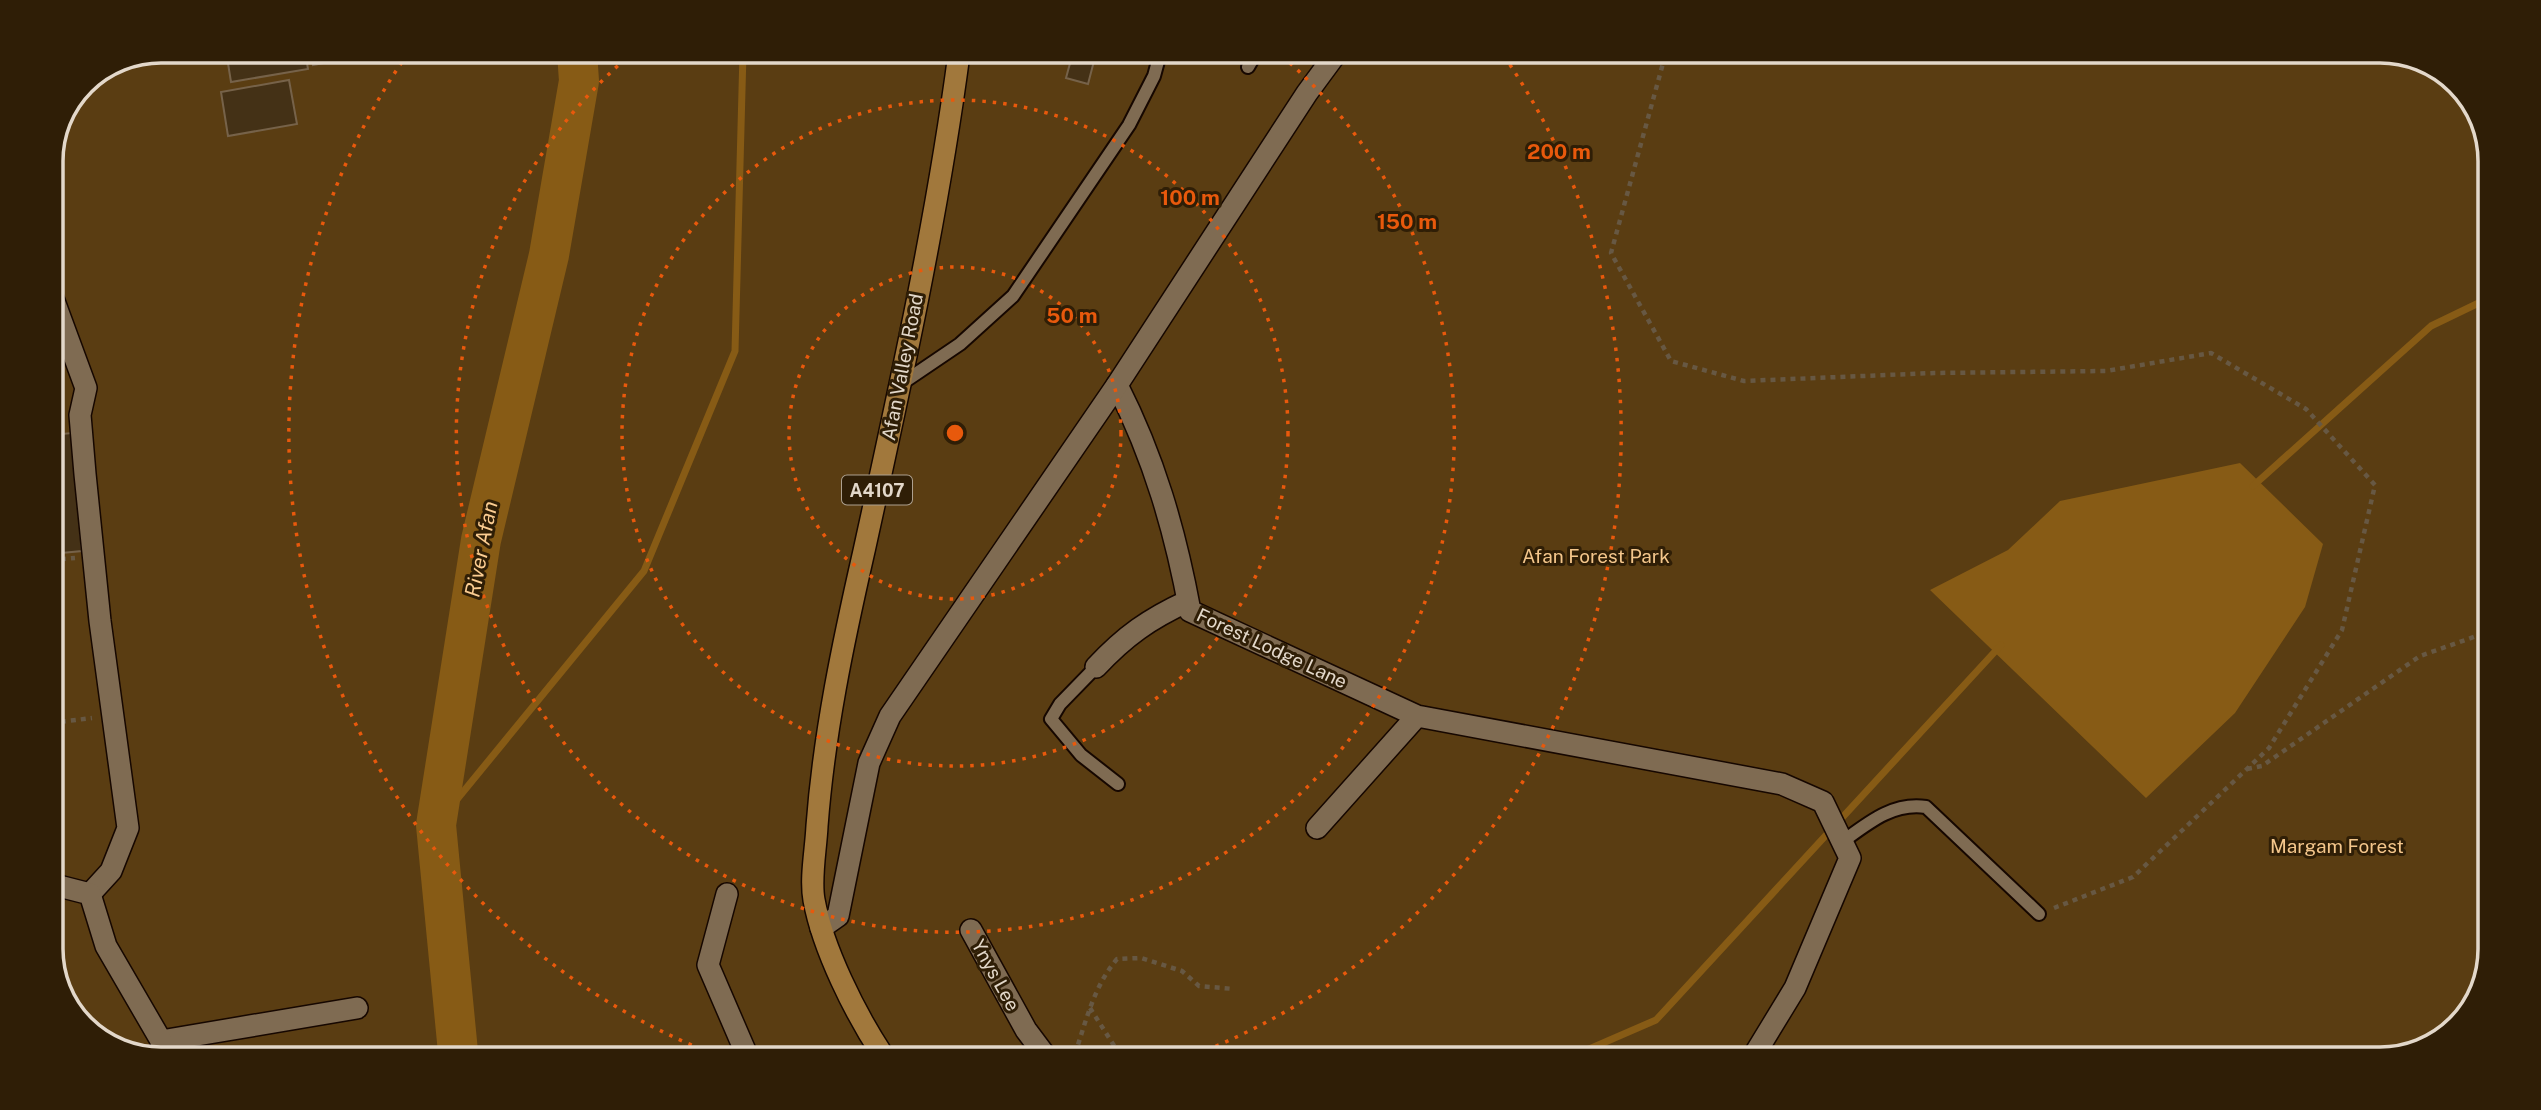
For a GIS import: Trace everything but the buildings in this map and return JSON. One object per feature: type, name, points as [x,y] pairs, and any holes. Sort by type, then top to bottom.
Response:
[{"type":"main road","name":"Afan Valley Road","points":[[821,928],[813,897],[822,763],[834,688],[949,132],[958,63]]},
{"type":"main road","name":"A4107","points":[[821,928],[852,1000],[878,1047]]},
{"type":"street","points":[[821,928],[838,916],[869,763],[890,716],[1117,384],[1329,63]]},
{"type":"street","points":[[63,326],[86,388],[80,415],[81,432],[100,621],[128,828],[111,871],[90,894]]},
{"type":"street","name":"Forest Lodge Lane","points":[[1117,384],[1144,437],[1179,549],[1189,611],[1417,716],[1782,784],[1823,802],[1837,831]]},
{"type":"street","points":[[1096,667],[1124,638],[1153,618],[1188,600]]},
{"type":"street","points":[[1317,828],[1417,716]]},
{"type":"street","points":[[1759,1047],[1795,988],[1850,858],[1837,831]]},
{"type":"street","points":[[63,887],[90,894]]},
{"type":"street","points":[[90,894],[106,946],[164,1046],[357,1008]]},
{"type":"street","points":[[727,894],[708,964],[743,1047]]},
{"type":"street","name":"Ynys Lee","points":[[971,929],[1026,1030],[1039,1047]]},
{"type":"lane","points":[[898,387],[960,344],[1013,296],[1129,125],[1154,76],[1158,63]]},
{"type":"lane","points":[[1248,67],[1250,63]]},
{"type":"lane","points":[[1096,667],[1060,704],[1051,719],[1081,755],[1118,784]]},
{"type":"lane","points":[[1837,831],[1896,809],[1911,805],[1926,807],[2039,914]]},
{"type":"path","points":[[1663,63],[1611,253],[1671,361],[1744,382],[1934,373],[2106,371],[2211,353],[2306,409],[2375,485],[2342,629],[2269,748],[2133,877],[2039,914]]},
{"type":"path","points":[[2246,769],[2262,766],[2420,656],[2478,635]]},
{"type":"path","points":[[63,721],[114,715]]},
{"type":"path","points":[[1078,1047],[1090,1007],[1105,973],[1117,959],[1141,958],[1181,971],[1199,986],[1234,989]]},
{"type":"path","points":[[1090,1007],[1115,1047]]},
{"type":"green space","name":"Afan Forest Park","points":[[2380,63],[2417,70],[2440,83],[2458,101],[2471,124],[2478,155],[2478,949],[2471,986],[2458,1009],[2434,1030],[2411,1042],[2380,1047],[161,1047],[124,1040],[101,1027],[83,1009],[68,980],[63,955],[63,155],[66,136],[83,101],[112,76],[149,64]]},
{"type":"shaded area","points":[[2240,463],[2323,544],[2305,607],[2235,713],[2146,798],[1930,590],[2008,550],[2060,501]]},
{"type":"waterway","name":"River Afan","points":[[458,1047],[436,825],[481,540],[549,255],[579,81],[578,63]]},
{"type":"waterway","points":[[436,825],[644,571],[735,351],[743,63]]},
{"type":"waterway","points":[[2253,486],[2431,326],[2478,303]]},
{"type":"waterway","points":[[1594,1047],[1656,1020],[2001,645]]},
{"type":"park label","name":"Margam Forest","points":[[2337,846]]}]
